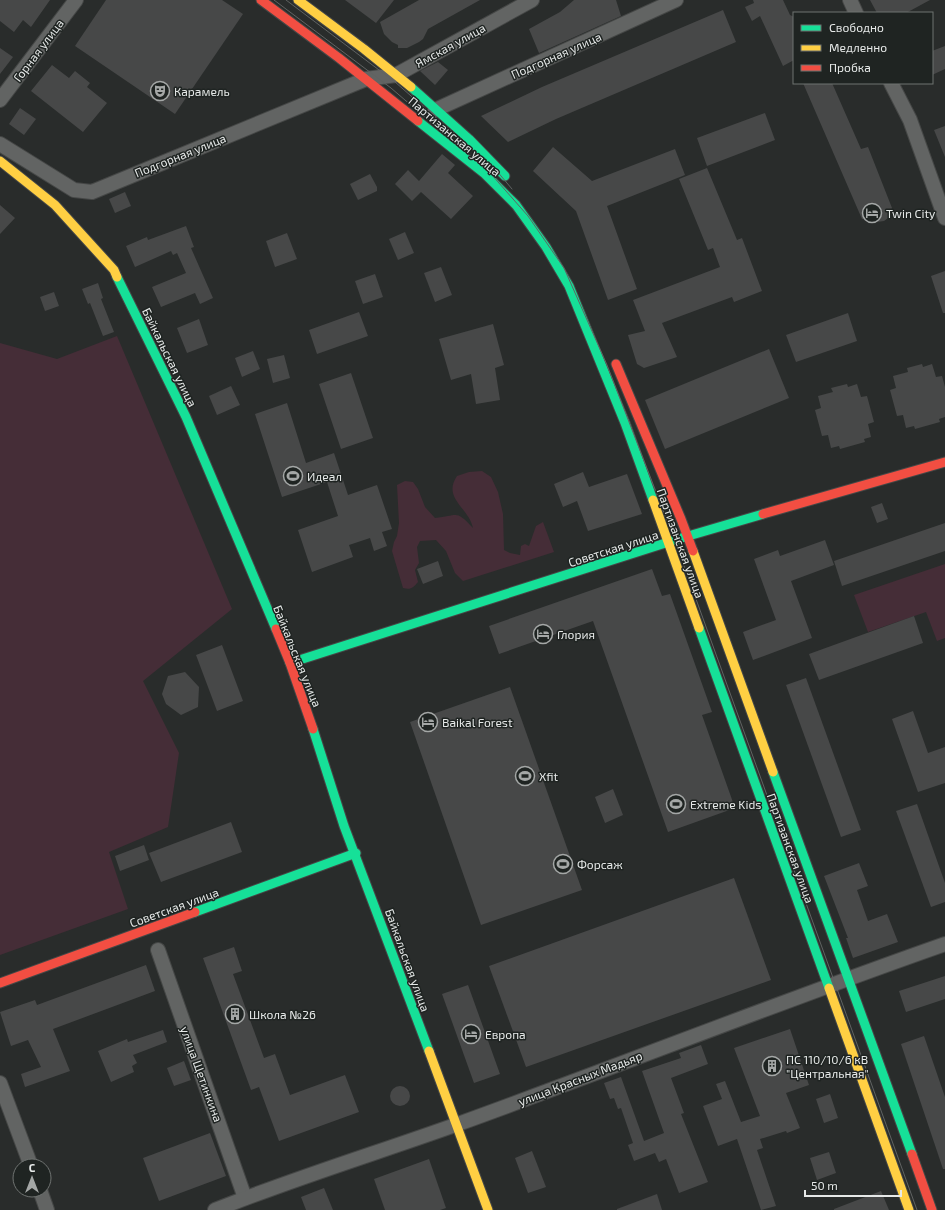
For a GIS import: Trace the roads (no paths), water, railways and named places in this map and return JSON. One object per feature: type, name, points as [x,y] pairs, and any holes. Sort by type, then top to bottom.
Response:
[{"type":"street","name":"Горная улица","points":[[0,100],[76,0]]},
{"type":"street","name":"Партизанская улица","points":[[261,0],[366,79],[485,174],[516,205],[546,247],[576,300],[625,423],[667,544],[909,1210]]},
{"type":"street","name":"Партизанская улица","points":[[298,0],[396,75],[469,139],[511,182]]},
{"type":"street","name":"Ямская улица","points":[[366,79],[396,75],[532,0]]},
{"type":"street","name":"Подгорная улица","points":[[435,110],[676,0]]},
{"type":"street","points":[[850,0],[856,12]]},
{"type":"street","name":"Подгорная улица","points":[[0,144],[74,190],[92,192],[366,79]]},
{"type":"street","points":[[892,84],[910,120],[945,218]]},
{"type":"street","name":"Байкальская улица","points":[[0,161],[55,204],[114,270],[186,417],[290,663],[344,826],[356,853],[488,1210]]},
{"type":"street","name":"Партизанская улица","points":[[613,358],[644,428],[687,537],[932,1210]]},
{"type":"street","name":"Советская улица","points":[[290,663],[687,537],[945,462]]},
{"type":"street","name":"Советская улица","points":[[0,983],[356,853]]},
{"type":"street","name":"улица Красных Мадьяр","points":[[215,1210],[245,1198],[457,1125],[828,985],[945,944]]},
{"type":"street","name":"улица Щетинкина","points":[[158,950],[245,1198]]},
{"type":"street","points":[[0,1083],[28,1158]]},
{"type":"street","points":[[43,1198],[47,1210]]},
{"type":"tram line","points":[[274,0],[391,88],[491,174],[528,216],[564,268],[607,365],[675,541],[917,1210]]},
{"type":"tram line","points":[[286,0],[395,82],[496,170],[512,189]]},
{"type":"place","name":"Карамель","points":[[160,91]]},
{"type":"place","name":"Twin Сity","points":[[872,213]]},
{"type":"place","name":"Идеал","points":[[293,476]]},
{"type":"place","name":"Глория","points":[[543,634]]},
{"type":"place","name":"Baikal Forest","points":[[428,722]]},
{"type":"place","name":"Xfit","points":[[525,776]]},
{"type":"place","name":"Extreme Kids","points":[[676,804]]},
{"type":"place","name":"Форсаж","points":[[563,864]]},
{"type":"place","name":"Школа №26","points":[[235,1014]]},
{"type":"place","name":"Европа","points":[[471,1034]]},
{"type":"place","name":"ПС 110/10/6 кВ \"Центральная\"","points":[[772,1066]]}]
